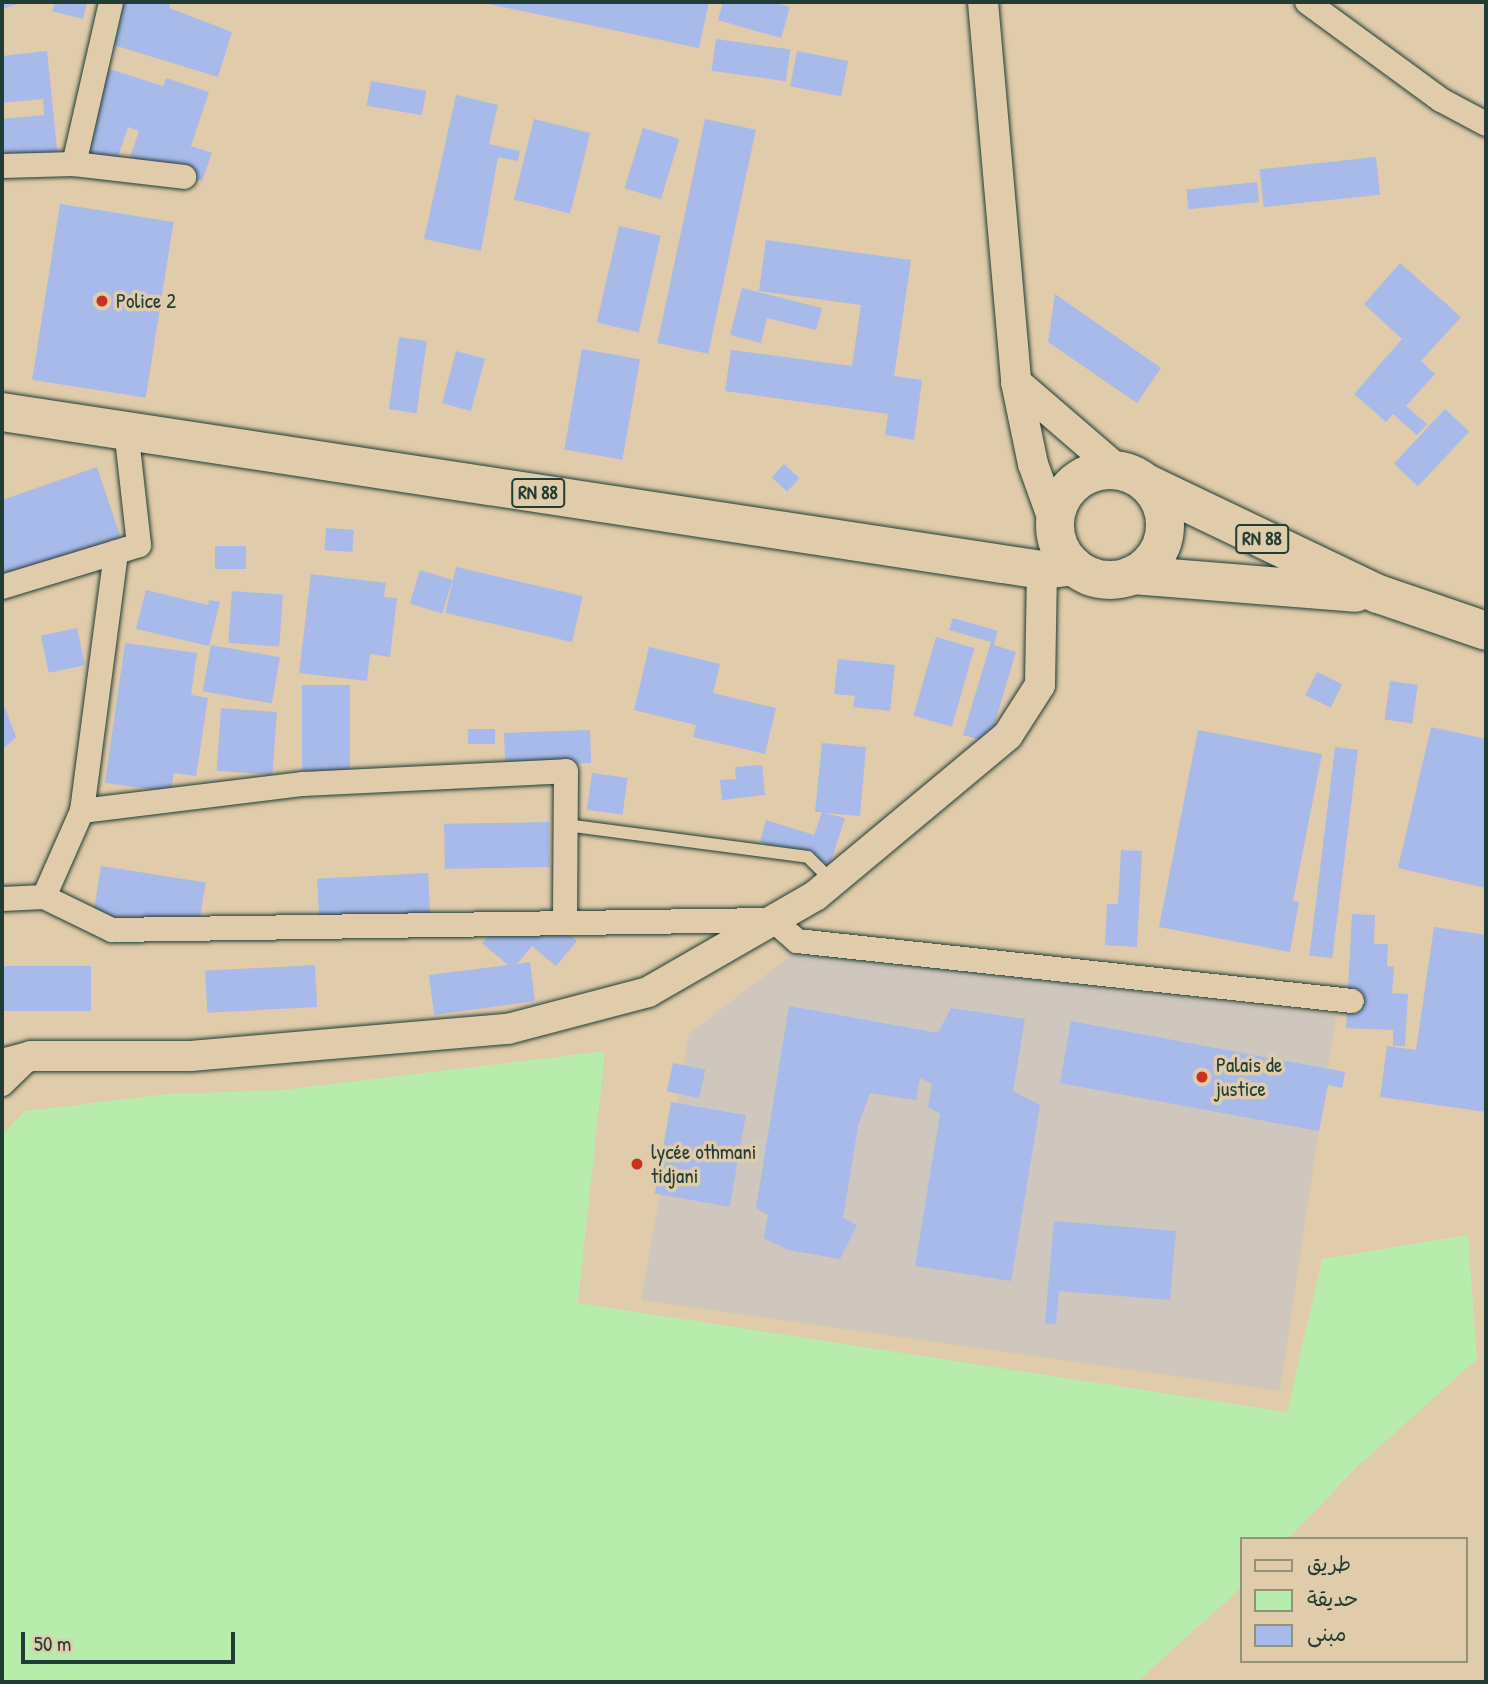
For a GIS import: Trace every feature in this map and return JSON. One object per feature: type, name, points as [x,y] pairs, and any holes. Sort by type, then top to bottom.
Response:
[{"type":"main road","name":"RN 88","points":[[11,418],[127,429],[1058,568]]},
{"type":"main road","points":[[1102,470],[1132,476],[1163,509],[1164,532],[1157,554],[1133,575],[1102,579],[1058,568],[1063,555],[1055,525],[1057,509],[1074,483],[1102,470]]},
{"type":"main road","name":"RN 88","points":[[1132,476],[1378,594],[1486,631]]},
{"type":"main road","name":"RN 88","points":[[1133,575],[1378,594]]},
{"type":"street","points":[[74,164],[111,2]]},
{"type":"street","points":[[984,2],[1016,382],[1033,464],[1055,525]]},
{"type":"street","points":[[1307,2],[1441,100],[1486,124]]},
{"type":"street","points":[[2,166],[74,164],[184,177]]},
{"type":"street","points":[[1016,382],[1132,476]]},
{"type":"street","points":[[2,587],[139,545],[127,429]]},
{"type":"street","points":[[44,897],[82,811],[116,552]]},
{"type":"street","points":[[2,1064],[31,1056],[191,1056],[508,1029],[648,992],[833,882],[1008,735],[1040,685],[1058,568]]},
{"type":"street","points":[[82,811],[303,784],[566,771],[565,923]]},
{"type":"street","points":[[2,899],[44,897],[112,930],[773,920],[797,941],[1352,1001]]},
{"type":"street","points":[[2,1084],[31,1056]]},
{"type":"lane","points":[[566,825],[808,857],[833,882]]},
{"type":"shaded area","points":[[797,951],[1336,1015],[1280,1391],[641,1300],[689,1034]]},
{"type":"green space","points":[[605,1051],[578,1303],[1287,1412],[1322,1259],[1468,1235],[1477,1359],[1357,1467],[1290,1537],[1240,1537],[1240,1589],[1137,1682],[2,1682],[2,1135],[25,1111],[167,1094],[282,1090]]},
{"type":"building","points":[[2,2],[24,2],[2,9]]},
{"type":"building","points":[[55,2],[87,2],[83,19],[52,11]]},
{"type":"building","points":[[109,2],[171,2],[169,8],[232,32],[218,77],[97,40]]},
{"type":"building","points":[[479,2],[709,2],[699,48]]},
{"type":"building","points":[[723,2],[772,2],[790,7],[781,38],[718,20]]},
{"type":"building","points":[[716,39],[790,49],[786,81],[712,71]]},
{"type":"building","points":[[47,51],[59,168],[2,174],[2,119],[44,115],[43,99],[2,103],[2,56]]},
{"type":"building","points":[[797,51],[848,61],[841,96],[790,86]]},
{"type":"building","points":[[106,68],[163,86],[166,78],[209,92],[191,146],[212,153],[202,181],[130,157],[139,131],[128,127],[113,172],[76,160]]},
{"type":"building","points":[[371,81],[426,91],[422,115],[367,106]]},
{"type":"building","points":[[456,95],[498,105],[489,144],[520,151],[518,161],[498,157],[481,251],[424,239]]},
{"type":"building","points":[[534,119],[590,133],[570,214],[514,200]]},
{"type":"building","points":[[705,119],[756,130],[708,354],[657,343]]},
{"type":"building","points":[[643,128],[679,139],[661,199],[625,188]]},
{"type":"building","points":[[1376,157],[1380,195],[1264,207],[1260,169]]},
{"type":"building","points":[[1257,182],[1259,202],[1188,209],[1186,189]]},
{"type":"building","name":"Police 2","points":[[60,204],[174,222],[146,398],[32,380]]},
{"type":"building","points":[[619,226],[661,236],[639,332],[597,322]]},
{"type":"building","points":[[766,240],[911,260],[894,376],[922,380],[914,440],[885,435],[888,414],[725,391],[731,350],[852,366],[861,305],[759,291]]},
{"type":"building","points":[[1400,263],[1461,317],[1421,361],[1435,374],[1406,406],[1427,424],[1417,435],[1393,414],[1386,422],[1354,394],[1402,339],[1364,304]]},
{"type":"building","points":[[742,288],[822,308],[816,330],[767,318],[761,343],[730,335]]},
{"type":"building","points":[[1055,294],[1161,368],[1137,403],[1048,342]]},
{"type":"building","points":[[399,337],[427,341],[417,413],[389,409]]},
{"type":"building","points":[[582,349],[640,359],[622,460],[564,449]]},
{"type":"building","points":[[456,351],[485,359],[471,411],[442,403]]},
{"type":"building","points":[[1445,409],[1469,432],[1418,486],[1394,464]]},
{"type":"building","points":[[784,464],[799,478],[787,491],[772,477]]},
{"type":"building","points":[[97,467],[125,550],[2,593],[2,500]]},
{"type":"building","points":[[326,528],[354,530],[352,552],[324,550]]},
{"type":"building","points":[[215,546],[246,546],[246,569],[215,569]]},
{"type":"building","points":[[456,567],[583,596],[572,642],[445,613]]},
{"type":"building","points":[[420,570],[453,580],[442,613],[410,603]]},
{"type":"building","points":[[311,574],[386,583],[384,597],[397,598],[390,657],[370,654],[367,681],[299,673]]},
{"type":"building","points":[[146,590],[208,605],[209,600],[220,602],[209,646],[136,629]]},
{"type":"building","points":[[232,591],[283,595],[279,646],[228,643]]},
{"type":"building","points":[[953,618],[998,631],[994,645],[1016,652],[989,742],[963,735],[991,642],[949,630]]},
{"type":"building","points":[[77,628],[85,665],[49,673],[41,636]]},
{"type":"building","points":[[936,637],[974,648],[952,727],[913,716]]},
{"type":"building","points":[[125,643],[197,653],[191,695],[208,698],[196,776],[174,773],[171,792],[105,783]]},
{"type":"building","points":[[211,645],[280,657],[272,703],[203,691]]},
{"type":"building","points":[[649,647],[720,664],[713,693],[776,708],[765,754],[693,737],[696,725],[634,710]]},
{"type":"building","points":[[838,659],[895,665],[890,711],[853,707],[855,696],[834,694]]},
{"type":"building","points":[[1317,672],[1342,684],[1331,708],[1306,695]]},
{"type":"building","points":[[1390,681],[1418,685],[1412,724],[1385,720]]},
{"type":"building","points":[[302,685],[350,685],[350,780],[302,780]]},
{"type":"building","points":[[2,700],[16,737],[2,750]]},
{"type":"building","points":[[221,708],[277,712],[272,775],[217,771]]},
{"type":"building","points":[[1431,727],[1486,739],[1486,888],[1398,868]]},
{"type":"building","points":[[468,729],[495,729],[495,744],[468,744]]},
{"type":"building","points":[[590,730],[591,763],[505,766],[504,733]]},
{"type":"building","points":[[1198,730],[1322,754],[1293,901],[1299,902],[1290,952],[1159,927]]},
{"type":"building","points":[[822,743],[866,747],[860,816],[825,813],[845,818],[830,864],[760,842],[766,820],[814,835],[822,812],[815,812]]},
{"type":"building","points":[[1335,747],[1358,750],[1332,958],[1309,955]]},
{"type":"building","points":[[762,765],[765,795],[722,800],[720,780],[736,779],[735,767]]},
{"type":"building","points":[[592,773],[628,778],[623,815],[587,810]]},
{"type":"building","points":[[549,822],[550,867],[445,869],[444,824]]},
{"type":"building","points":[[1121,850],[1142,851],[1137,947],[1105,945],[1107,904],[1118,904]]},
{"type":"building","points":[[101,866],[206,883],[198,930],[93,913]]},
{"type":"building","points":[[428,873],[430,916],[319,922],[317,879]]},
{"type":"building","points":[[510,910],[537,932],[566,932],[577,941],[556,966],[532,946],[517,964],[530,962],[535,1001],[434,1015],[429,975],[508,965],[482,943]]},
{"type":"building","points":[[1352,914],[1375,915],[1374,944],[1388,944],[1387,966],[1394,967],[1392,993],[1408,994],[1405,1046],[1393,1046],[1393,1030],[1346,1028]]},
{"type":"building","points":[[1434,927],[1486,935],[1486,1112],[1380,1097],[1387,1046],[1416,1050]]},
{"type":"building","points":[[315,965],[317,1007],[207,1013],[205,971]]},
{"type":"building","points":[[2,966],[91,966],[91,1011],[2,1011]]},
{"type":"building","points":[[789,1006],[938,1033],[951,1008],[1025,1019],[1013,1091],[1040,1105],[1011,1281],[915,1266],[940,1114],[928,1107],[932,1084],[920,1078],[916,1100],[870,1093],[858,1126],[843,1218],[857,1225],[840,1259],[788,1250],[764,1238],[768,1215],[756,1208]]},
{"type":"building","name":"Palais de justice","points":[[1071,1021],[1345,1072],[1342,1088],[1328,1085],[1319,1131],[1060,1083]]},
{"type":"building","points":[[673,1063],[705,1070],[699,1098],[667,1091]]},
{"type":"building","points":[[671,1102],[746,1115],[730,1207],[655,1194]]},
{"type":"building","points":[[1054,1221],[1176,1231],[1170,1300],[1059,1291],[1056,1324],[1045,1323]]},
{"type":"place","name":"Police 2","points":[[102,301]]},
{"type":"place","name":"Palais de justice","points":[[1202,1077]]},
{"type":"place","name":"lycée othmani tidjani","points":[[637,1164]]}]
